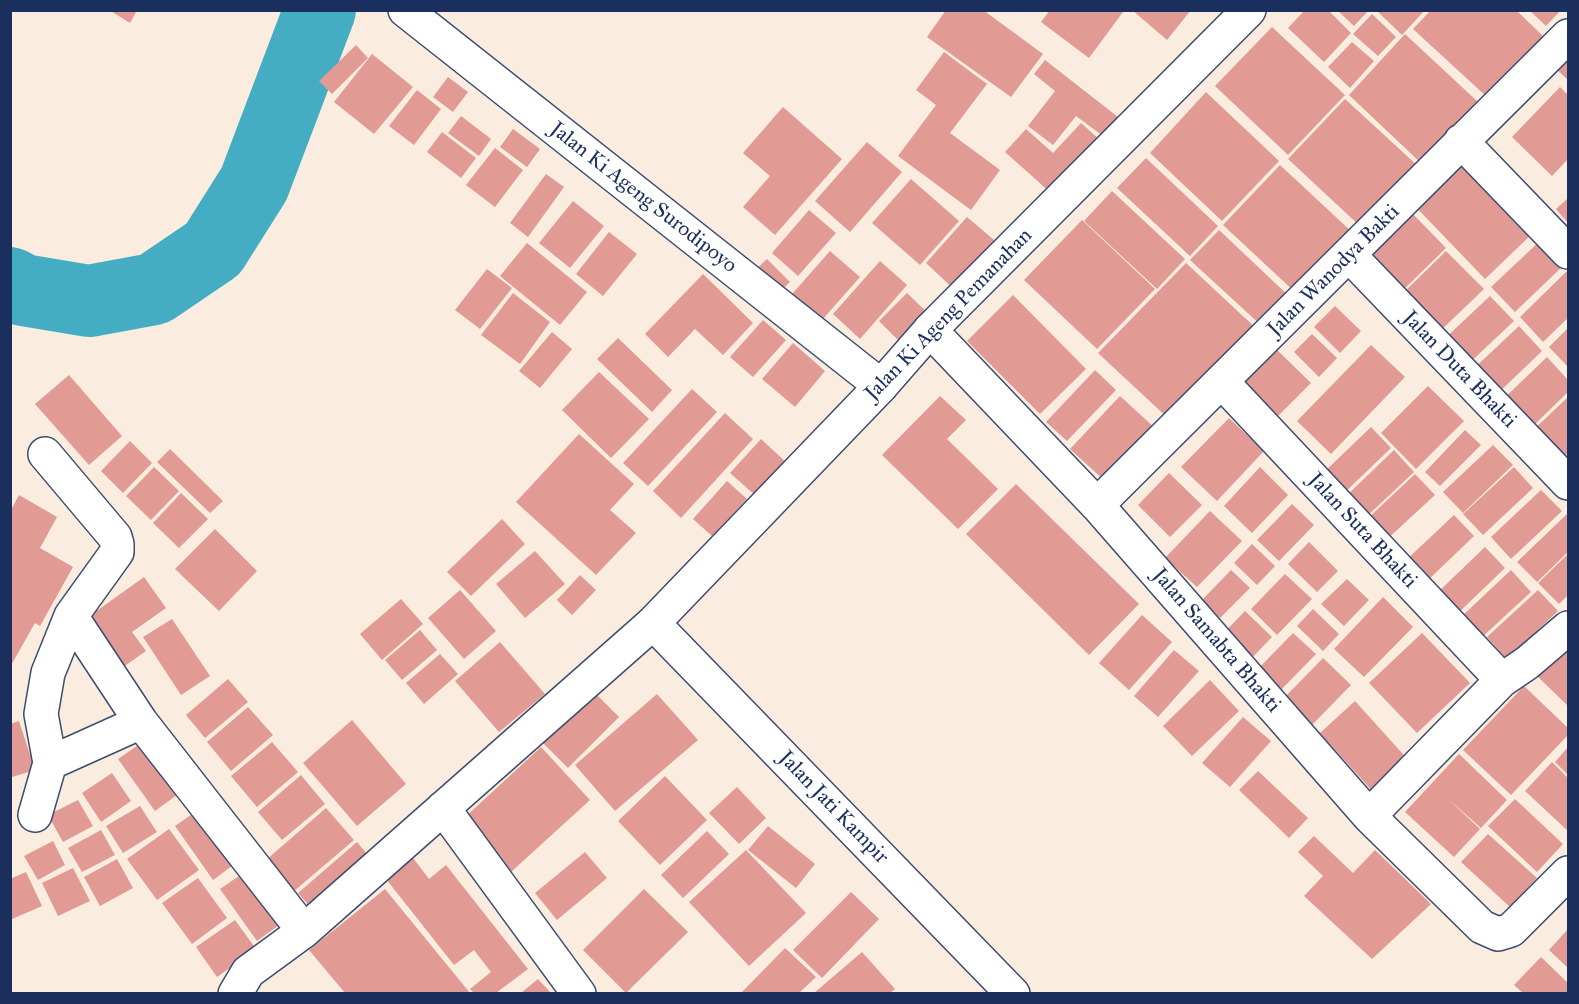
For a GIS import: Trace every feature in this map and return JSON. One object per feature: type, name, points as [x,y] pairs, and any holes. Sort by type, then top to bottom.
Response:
[{"type":"street","name":"Jalan Ki Ageng Surodipoyo","points":[[405,10],[881,386]]},
{"type":"street","name":"Jalan Ki Ageng Pemanahan","points":[[235,993],[248,972],[304,931],[653,623],[881,386],[930,330],[1249,10]]},
{"type":"street","name":"Jalan Wanodya Bakti","points":[[1097,505],[1223,383],[1461,141],[1569,36]]},
{"type":"street","points":[[1461,141],[1569,252]]},
{"type":"street","name":"Jalan Duta Bhakti","points":[[1350,256],[1569,483]]},
{"type":"street","name":"Jalan Samabta Bhakti","points":[[930,330],[1097,505],[1369,816],[1482,927],[1498,934],[1511,930],[1569,873]]},
{"type":"street","name":"Jalan Suta Bhakti","points":[[1223,383],[1502,680]]},
{"type":"street","points":[[35,815],[50,763],[41,714],[51,664],[71,615],[117,552],[115,537],[45,454]]},
{"type":"street","points":[[71,615],[141,722],[304,931]]},
{"type":"street","name":"Jalan Jati Kampir","points":[[653,623],[1013,993]]},
{"type":"street","points":[[1369,816],[1502,680],[1527,663],[1569,628]]},
{"type":"street","points":[[50,763],[141,722]]},
{"type":"street","points":[[443,808],[579,993]]},
{"type":"building","points":[[109,10],[137,10],[130,23]]},
{"type":"building","points":[[946,10],[983,10],[1043,54],[1011,97],[927,37]]},
{"type":"building","points":[[1050,10],[1121,10],[1123,12],[1089,58],[1041,22]]},
{"type":"building","points":[[1132,10],[1191,10],[1167,40]]},
{"type":"building","points":[[1305,10],[1328,10],[1351,33],[1324,62],[1288,28]]},
{"type":"building","points":[[1337,10],[1369,10],[1354,26]]},
{"type":"building","points":[[1376,10],[1425,10],[1402,35]]},
{"type":"building","points":[[1431,10],[1516,10],[1544,37],[1487,97],[1413,29]]},
{"type":"building","points":[[1529,10],[1561,10],[1546,26]]},
{"type":"building","points":[[1372,14],[1396,37],[1378,56],[1353,34]]},
{"type":"building","points":[[1272,27],[1345,95],[1288,155],[1215,86]]},
{"type":"building","points":[[1405,34],[1478,102],[1422,164],[1349,95]]},
{"type":"building","points":[[1352,42],[1374,61],[1350,88],[1328,67]]},
{"type":"building","points":[[356,45],[368,58],[332,94],[319,81]]},
{"type":"building","points":[[1568,45],[1568,80],[1551,64]]},
{"type":"building","points":[[944,52],[987,84],[950,133],[1000,170],[971,210],[898,156],[936,105],[916,90]]},
{"type":"building","points":[[372,54],[413,87],[374,134],[334,102]]},
{"type":"building","points":[[1045,60],[1118,117],[1103,136],[1076,116],[1053,145],[1028,126],[1055,91],[1034,74]]},
{"type":"building","points":[[448,77],[468,92],[453,112],[433,97]]},
{"type":"building","points":[[1560,87],[1568,95],[1568,159],[1552,176],[1512,137]]},
{"type":"building","points":[[417,90],[441,109],[414,145],[389,126]]},
{"type":"building","points":[[1206,92],[1279,161],[1222,221],[1150,153]]},
{"type":"building","points":[[1345,99],[1419,167],[1361,227],[1288,159]]},
{"type":"building","points":[[783,107],[842,159],[775,235],[743,207],[770,176],[743,153]]},
{"type":"building","points":[[461,116],[491,139],[479,156],[448,133]]},
{"type":"building","points":[[1081,123],[1099,139],[1051,193],[1005,152],[1026,129],[1053,153]]},
{"type":"building","points":[[513,129],[540,149],[527,167],[500,147]]},
{"type":"building","points":[[442,132],[476,158],[461,178],[427,152]]},
{"type":"building","points":[[867,142],[902,172],[850,232],[815,201]]},
{"type":"building","points":[[495,148],[523,170],[495,207],[466,185]]},
{"type":"building","points":[[1463,154],[1535,231],[1485,279],[1412,203]]},
{"type":"building","points":[[1146,158],[1218,226],[1190,256],[1117,188]]},
{"type":"building","points":[[1280,165],[1353,233],[1296,293],[1223,225]]},
{"type":"building","points":[[546,174],[564,187],[528,237],[510,223]]},
{"type":"building","points":[[911,179],[959,221],[920,265],[872,223]]},
{"type":"building","points":[[1112,191],[1185,259],[1157,289],[1084,221]]},
{"type":"building","points":[[1568,198],[1568,223],[1556,209]]},
{"type":"building","points":[[573,201],[604,226],[570,268],[539,243]]},
{"type":"building","points":[[809,210],[836,233],[798,276],[772,253]]},
{"type":"building","points":[[1409,210],[1446,248],[1398,295],[1360,257]]},
{"type":"building","points":[[967,217],[1000,245],[958,293],[926,263]]},
{"type":"building","points":[[1082,220],[1155,289],[1097,349],[1024,280]]},
{"type":"building","points":[[1219,230],[1292,299],[1264,328],[1190,260]]},
{"type":"building","points":[[609,232],[637,254],[603,296],[576,274]]},
{"type":"building","points":[[1542,239],[1565,264],[1515,312],[1491,287]]},
{"type":"building","points":[[527,243],[587,292],[560,325],[500,276]]},
{"type":"building","points":[[830,251],[860,277],[815,328],[785,302]]},
{"type":"building","points":[[1446,251],[1484,289],[1435,336],[1398,298]]},
{"type":"building","points":[[767,259],[790,282],[773,298],[751,274]]},
{"type":"building","points":[[880,261],[907,285],[860,339],[833,314]]},
{"type":"building","points":[[1186,263],[1259,331],[1171,421],[1098,353]]},
{"type":"building","points":[[487,269],[512,288],[480,329],[455,310]]},
{"type":"building","points":[[1568,270],[1568,318],[1543,342],[1520,317]]},
{"type":"building","points":[[703,274],[753,323],[723,355],[695,329],[668,357],[645,334]]},
{"type":"building","points":[[513,293],[550,322],[520,364],[481,335]]},
{"type":"building","points":[[907,293],[936,321],[908,350],[879,321]]},
{"type":"building","points":[[1013,295],[1086,369],[1040,414],[967,341]]},
{"type":"building","points":[[1490,296],[1514,321],[1463,369],[1439,344]]},
{"type":"building","points":[[1335,306],[1361,331],[1340,353],[1314,327]]},
{"type":"building","points":[[763,320],[786,340],[753,377],[730,357]]},
{"type":"building","points":[[1519,326],[1542,351],[1492,399],[1468,374]]},
{"type":"building","points":[[1568,328],[1568,367],[1549,347]]},
{"type":"building","points":[[552,332],[572,349],[540,388],[519,371]]},
{"type":"building","points":[[1312,334],[1337,358],[1319,377],[1294,352]]},
{"type":"building","points":[[618,338],[672,390],[652,412],[597,359]]},
{"type":"building","points":[[793,343],[825,371],[795,407],[762,379]]},
{"type":"building","points":[[1371,345],[1405,377],[1331,454],[1297,421]]},
{"type":"building","points":[[1274,347],[1311,383],[1273,421],[1237,385]]},
{"type":"building","points":[[1547,357],[1568,380],[1568,392],[1526,433],[1497,405]]},
{"type":"building","points":[[1095,370],[1116,390],[1067,441],[1046,422]]},
{"type":"building","points":[[599,372],[649,419],[611,458],[562,410]]},
{"type":"building","points":[[69,375],[122,436],[89,465],[35,404]]},
{"type":"building","points":[[1428,386],[1464,421],[1416,469],[1381,433]]},
{"type":"building","points":[[692,389],[717,412],[648,486],[623,463]]},
{"type":"building","points":[[940,396],[966,420],[947,439],[998,489],[958,529],[882,455]]},
{"type":"building","points":[[1120,396],[1157,430],[1106,482],[1070,449]]},
{"type":"building","points":[[1568,397],[1568,453],[1556,464],[1528,435]]},
{"type":"building","points":[[725,413],[753,439],[681,518],[653,491]]},
{"type":"building","points":[[1229,418],[1264,451],[1217,501],[1181,467]]},
{"type":"building","points":[[1371,427],[1391,448],[1341,496],[1321,475]]},
{"type":"building","points":[[1465,430],[1481,445],[1440,486],[1425,472]]},
{"type":"building","points":[[579,434],[634,484],[610,510],[636,533],[596,575],[516,502]]},
{"type":"building","points":[[761,439],[787,463],[756,496],[730,473]]},
{"type":"building","points":[[130,441],[152,463],[123,493],[101,471]]},
{"type":"building","points":[[1493,445],[1513,465],[1463,513],[1443,492]]},
{"type":"building","points":[[170,449],[223,501],[210,513],[157,462]]},
{"type":"building","points":[[1394,450],[1414,472],[1364,519],[1344,498]]},
{"type":"building","points":[[154,467],[179,491],[151,520],[126,496]]},
{"type":"building","points":[[1260,467],[1288,495],[1252,533],[1224,506]]},
{"type":"building","points":[[1514,467],[1533,488],[1483,535],[1463,514]]},
{"type":"building","points":[[1169,473],[1202,505],[1170,537],[1138,505]]},
{"type":"building","points":[[1415,474],[1435,495],[1384,542],[1364,522]]},
{"type":"building","points":[[727,481],[747,499],[712,536],[693,519]]},
{"type":"building","points":[[1016,484],[1139,604],[1089,655],[966,534]]},
{"type":"building","points":[[1541,490],[1562,511],[1511,559],[1491,537]]},
{"type":"building","points":[[181,493],[208,519],[179,548],[153,523]]},
{"type":"building","points":[[19,495],[57,517],[40,548],[73,567],[40,626],[35,623],[10,667],[10,512]]},
{"type":"building","points":[[1292,504],[1314,525],[1279,561],[1257,540]]},
{"type":"building","points":[[1210,511],[1242,541],[1197,587],[1165,558]]},
{"type":"building","points":[[1567,514],[1568,552],[1537,582],[1517,562]]},
{"type":"building","points":[[1454,515],[1474,536],[1424,584],[1404,562]]},
{"type":"building","points":[[502,519],[525,544],[471,596],[447,572]]},
{"type":"building","points":[[215,529],[257,571],[219,611],[175,569]]},
{"type":"building","points":[[1309,542],[1338,571],[1317,592],[1288,564]]},
{"type":"building","points":[[1252,544],[1275,566],[1257,585],[1234,563]]},
{"type":"building","points":[[1485,547],[1505,568],[1455,616],[1435,595]]},
{"type":"building","points":[[535,551],[565,584],[525,618],[496,584]]},
{"type":"building","points":[[1568,554],[1568,595],[1559,604],[1538,583]]},
{"type":"building","points":[[1231,570],[1250,588],[1220,618],[1202,600]]},
{"type":"building","points":[[1511,570],[1531,592],[1480,639],[1460,618]]},
{"type":"building","points":[[1285,574],[1312,599],[1277,635],[1251,609]]},
{"type":"building","points":[[580,575],[596,590],[572,615],[557,600]]},
{"type":"building","points":[[144,577],[166,608],[132,632],[146,651],[119,670],[84,620]]},
{"type":"building","points":[[1347,579],[1369,600],[1344,626],[1321,604]]},
{"type":"building","points":[[460,590],[496,631],[464,659],[428,618]]},
{"type":"building","points":[[1538,590],[1558,611],[1507,659],[1487,637]]},
{"type":"building","points":[[1383,597],[1413,627],[1364,677],[1334,649]]},
{"type":"building","points":[[401,599],[423,624],[382,660],[360,634]]},
{"type":"building","points":[[1313,609],[1339,634],[1323,651],[1297,626]]},
{"type":"building","points":[[1245,611],[1272,637],[1247,663],[1220,637]]},
{"type":"building","points":[[1142,615],[1172,642],[1129,690],[1099,663]]},
{"type":"building","points":[[172,619],[210,676],[181,695],[143,637]]},
{"type":"building","points":[[420,630],[437,650],[402,680],[385,660]]},
{"type":"building","points":[[1293,633],[1316,654],[1279,692],[1257,670]]},
{"type":"building","points":[[1422,633],[1470,683],[1417,733],[1369,683]]},
{"type":"building","points":[[1568,638],[1568,706],[1533,672]]},
{"type":"building","points":[[500,642],[545,694],[499,732],[455,681]]},
{"type":"building","points":[[1174,650],[1199,671],[1158,717],[1134,696]]},
{"type":"building","points":[[440,654],[458,674],[424,704],[406,683]]},
{"type":"building","points":[[1323,658],[1351,685],[1311,726],[1283,699]]},
{"type":"building","points":[[228,679],[248,702],[205,738],[186,715]]},
{"type":"building","points":[[1210,680],[1239,711],[1192,756],[1163,726]]},
{"type":"building","points":[[588,686],[619,717],[568,768],[536,736]]},
{"type":"building","points":[[1524,686],[1568,728],[1568,735],[1511,795],[1463,750]]},
{"type":"building","points":[[657,694],[698,740],[615,811],[575,765]]},
{"type":"building","points":[[1355,701],[1411,763],[1376,795],[1320,733]]},
{"type":"building","points":[[248,707],[273,735],[231,771],[207,742]]},
{"type":"building","points":[[1243,717],[1271,741],[1230,787],[1202,763]]},
{"type":"building","points":[[352,720],[406,784],[357,826],[303,763]]},
{"type":"building","points":[[19,721],[35,770],[12,777],[10,724]]},
{"type":"building","points":[[144,741],[181,792],[155,811],[118,759]]},
{"type":"building","points":[[272,742],[298,772],[257,807],[231,776]]},
{"type":"building","points":[[541,747],[590,800],[511,872],[463,819]]},
{"type":"building","points":[[1568,747],[1568,775],[1555,762]]},
{"type":"building","points":[[1459,754],[1507,800],[1481,828],[1446,797],[1480,829],[1454,857],[1405,812]]},
{"type":"building","points":[[1552,762],[1568,778],[1568,831],[1525,791]]},
{"type":"building","points":[[1258,771],[1308,818],[1289,838],[1239,790]]},
{"type":"building","points":[[112,773],[131,801],[101,822],[82,793]]},
{"type":"building","points":[[301,775],[325,804],[282,840],[258,812]]},
{"type":"building","points":[[665,776],[707,820],[660,865],[618,821]]},
{"type":"building","points":[[737,787],[766,818],[739,844],[709,813]]},
{"type":"building","points":[[1515,799],[1563,844],[1537,872],[1488,826]]},
{"type":"building","points":[[78,800],[93,826],[63,842],[48,815]]},
{"type":"building","points":[[140,806],[157,832],[123,853],[106,826]]},
{"type":"building","points":[[326,808],[354,840],[293,892],[266,860]]},
{"type":"building","points":[[198,810],[236,863],[213,880],[175,826]]},
{"type":"building","points":[[768,826],[815,864],[796,888],[748,850]]},
{"type":"building","points":[[169,829],[199,870],[157,900],[127,859]]},
{"type":"building","points":[[101,830],[115,855],[82,872],[68,848]]},
{"type":"building","points":[[707,831],[729,854],[683,898],[661,875]]},
{"type":"building","points":[[1488,834],[1537,878],[1510,907],[1461,862]]},
{"type":"building","points":[[1314,836],[1353,873],[1375,850],[1431,904],[1372,959],[1304,896],[1323,876],[1298,852]]},
{"type":"building","points":[[53,841],[65,865],[38,880],[24,856]]},
{"type":"building","points":[[357,842],[372,860],[313,910],[298,893]]},
{"type":"building","points":[[746,850],[806,913],[749,966],[689,902]]},
{"type":"building","points":[[585,852],[607,878],[557,920],[535,893]]},
{"type":"building","points":[[413,858],[429,879],[446,865],[528,969],[496,993],[474,993],[470,989],[491,972],[474,950],[454,965],[386,879]]},
{"type":"building","points":[[117,859],[133,888],[100,906],[84,877]]},
{"type":"building","points":[[73,868],[90,901],[58,916],[42,883]]},
{"type":"building","points":[[26,872],[42,906],[10,920],[10,879]]},
{"type":"building","points":[[242,874],[279,925],[257,941],[220,889]]},
{"type":"building","points":[[198,878],[227,918],[192,944],[162,903]]},
{"type":"building","points":[[385,889],[470,993],[345,993],[309,950]]},
{"type":"building","points":[[644,889],[688,932],[626,993],[583,950]]},
{"type":"building","points":[[851,892],[879,919],[822,978],[793,950]]},
{"type":"building","points":[[235,920],[256,949],[217,977],[196,947]]},
{"type":"building","points":[[1568,929],[1568,968],[1549,950]]},
{"type":"building","points":[[785,948],[816,977],[799,993],[741,993]]},
{"type":"building","points":[[862,952],[895,989],[890,993],[814,993]]},
{"type":"building","points":[[1541,957],[1568,983],[1568,993],[1523,993],[1514,985]]},
{"type":"building","points":[[538,979],[551,993],[521,993]]},
{"type":"waterway","points":[[10,283],[23,290],[89,301],[154,289],[213,249],[254,184],[320,10]]}]
